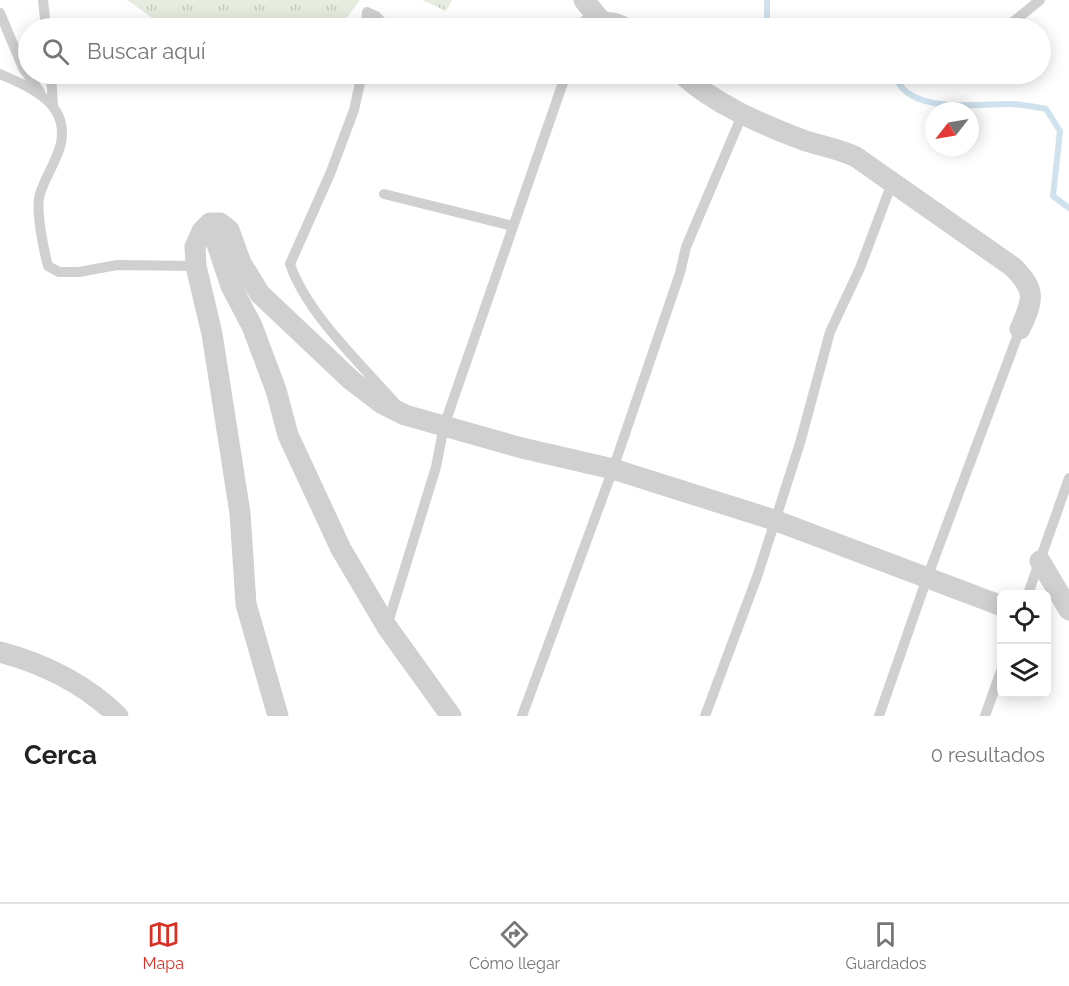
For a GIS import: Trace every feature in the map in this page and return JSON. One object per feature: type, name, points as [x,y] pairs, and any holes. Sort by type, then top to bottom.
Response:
[{"type":"street","points":[[584,0],[591,18]]},
{"type":"street","points":[[693,84],[699,90],[743,113],[806,141],[837,148],[856,157],[1013,267],[1025,279],[1032,292],[1031,306],[1020,329]]},
{"type":"street","points":[[210,223],[231,286],[252,326],[276,390],[288,435],[341,549],[387,627],[451,716]]},
{"type":"street","points":[[278,716],[246,604],[240,513],[212,334],[196,266],[195,247],[202,231],[210,223],[220,223],[229,230],[241,263],[260,294],[293,327],[351,380],[381,403],[405,415],[614,469],[774,520],[997,604]]},
{"type":"street","points":[[1040,561],[1069,610]]},
{"type":"street","points":[[2,656],[48,667],[104,703],[118,716]]},
{"type":"lane","points":[[43,0],[45,18]]},
{"type":"lane","points":[[1018,18],[1040,0]]},
{"type":"lane","points":[[367,18],[367,12],[378,18]]},
{"type":"lane","points":[[0,14],[18,56]]},
{"type":"lane","points":[[0,74],[18,83]]},
{"type":"lane","points":[[21,84],[40,93]]},
{"type":"lane","points":[[34,84],[53,105]]},
{"type":"lane","points":[[52,84],[53,105],[62,130],[61,143],[39,195],[48,266],[59,272],[117,265],[196,266]]},
{"type":"lane","points":[[360,84],[354,110],[330,174],[290,264],[303,292],[350,353],[405,415]]},
{"type":"lane","points":[[387,627],[436,467],[444,426],[563,84]]},
{"type":"lane","points":[[522,716],[614,469],[680,273],[686,247],[743,113]]},
{"type":"lane","points":[[705,716],[758,574],[800,443],[830,332],[860,268],[892,183]]},
{"type":"lane","points":[[384,194],[513,226]]},
{"type":"lane","points":[[879,716],[927,578],[1020,329]]},
{"type":"lane","points":[[1029,590],[1069,478]]},
{"type":"lane","points":[[985,716],[997,683]]},
{"type":"green space","points":[[127,0],[360,0],[346,18],[153,18]]},
{"type":"green space","points":[[422,0],[452,0],[446,11]]},
{"type":"waterway","points":[[767,0],[767,18]]},
{"type":"waterway","points":[[900,84],[913,96],[927,102],[962,105],[1014,104],[1046,109],[1060,131],[1053,196],[1069,208]]}]
